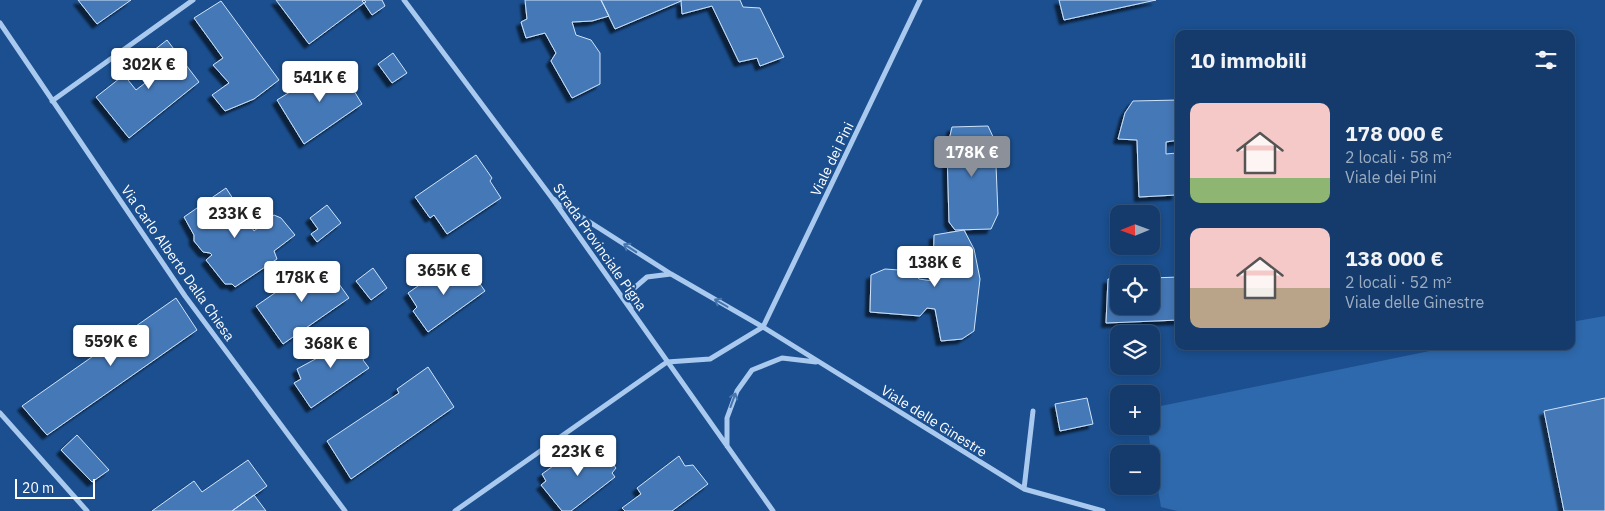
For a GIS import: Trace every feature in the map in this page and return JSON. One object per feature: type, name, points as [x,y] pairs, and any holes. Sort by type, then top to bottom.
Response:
[{"type":"street","points":[[52,101],[193,0]]},
{"type":"street","name":"Strada Provinciale Pigna","points":[[404,0],[552,198],[773,511]]},
{"type":"street","name":"Viale dei Pini","points":[[763,327],[920,0]]},
{"type":"street","name":"Via Carlo Alberto Dalla Chiesa","points":[[0,23],[185,296],[345,511]]},
{"type":"street","name":"Viale delle Ginestre","points":[[552,198],[671,274],[763,327],[1024,489],[1103,511]]},
{"type":"street","points":[[631,310],[632,290],[647,277],[671,274]]},
{"type":"street","points":[[455,511],[667,362],[710,359],[763,327]]},
{"type":"street","points":[[727,448],[727,418],[737,391],[752,370],[782,358],[819,362]]},
{"type":"street","points":[[1024,489],[1033,411]]},
{"type":"street","points":[[0,413],[87,511]]},
{"type":"shaded area","points":[[1605,316],[1605,511],[1177,511],[1161,507],[1159,495],[1160,445],[1150,445],[1149,435],[1160,435],[1160,406],[1434,350],[1575,350],[1575,321]]},
{"type":"building","points":[[78,0],[131,0],[97,24]]},
{"type":"building","points":[[276,0],[364,0],[362,1],[364,3],[309,44]]},
{"type":"building","points":[[364,0],[382,0],[385,6],[372,15]]},
{"type":"building","points":[[525,0],[601,0],[609,16],[592,21],[572,22],[576,35],[591,40],[600,53],[600,84],[572,98],[551,61],[556,53],[545,33],[526,38],[521,22],[527,19]]},
{"type":"building","points":[[601,0],[681,0],[681,1],[615,29]]},
{"type":"building","points":[[681,0],[740,0],[743,7],[760,8],[784,57],[760,66],[757,58],[739,62],[712,6],[682,14]]},
{"type":"building","points":[[1059,0],[1156,0],[1064,20]]},
{"type":"building","points":[[221,1],[279,80],[254,99],[225,111],[212,95],[229,83],[213,65],[223,58],[194,18]]},
{"type":"building","points":[[167,40],[199,82],[129,138],[96,97],[124,75],[136,90],[153,77],[140,61]]},
{"type":"building","points":[[393,53],[407,73],[392,83],[378,64]]},
{"type":"building","points":[[337,63],[362,104],[304,144],[277,100]]},
{"type":"building","points":[[1175,100],[1175,141],[1166,142],[1166,154],[1175,153],[1175,195],[1139,197],[1137,140],[1118,139],[1125,113],[1133,101]]},
{"type":"building","points":[[988,126],[995,141],[998,214],[991,229],[955,230],[949,222],[947,149],[952,127]]},
{"type":"building","points":[[476,155],[492,178],[490,181],[501,198],[447,234],[434,215],[430,218],[415,197]]},
{"type":"building","points":[[226,188],[254,231],[274,215],[281,218],[295,235],[274,251],[277,259],[235,287],[232,284],[225,284],[206,260],[212,255],[203,252],[194,241],[194,235],[184,217]]},
{"type":"building","points":[[327,205],[341,223],[317,242],[311,234],[318,229],[310,218]]},
{"type":"building","points":[[964,230],[974,249],[980,279],[974,331],[962,339],[941,341],[935,309],[927,308],[920,316],[870,312],[871,275],[885,269],[913,271],[919,279],[933,281],[934,235]]},
{"type":"building","points":[[324,263],[349,298],[283,344],[256,306],[298,277],[299,280]]},
{"type":"building","points":[[448,265],[456,276],[468,267],[485,291],[428,332],[413,311],[417,307],[408,293]]},
{"type":"building","points":[[373,268],[387,288],[371,300],[356,281]]},
{"type":"building","points":[[1175,277],[1175,320],[1106,323],[1108,279],[1110,279],[1110,315],[1160,315],[1160,278]]},
{"type":"building","points":[[176,298],[197,330],[47,435],[22,406]]},
{"type":"building","points":[[347,329],[366,356],[363,360],[369,368],[311,408],[294,383],[301,379],[297,369],[321,356],[317,350]]},
{"type":"building","points":[[428,367],[454,407],[351,479],[327,441],[399,393],[397,389]]},
{"type":"building","points":[[1087,398],[1093,424],[1060,431],[1055,404]]},
{"type":"building","points":[[1605,398],[1605,511],[1564,511],[1544,411]]},
{"type":"building","points":[[77,435],[109,470],[92,482],[61,450]]},
{"type":"building","points":[[585,443],[596,449],[600,447],[616,468],[612,473],[615,477],[571,511],[562,511],[541,485],[546,481],[542,474]]},
{"type":"building","points":[[679,456],[685,466],[693,465],[708,484],[672,511],[625,511],[622,508],[641,494],[637,488]]},
{"type":"building","points":[[248,460],[267,486],[232,511],[152,511],[194,481],[202,492]]},
{"type":"building","points":[[254,495],[266,511],[232,511]]}]
